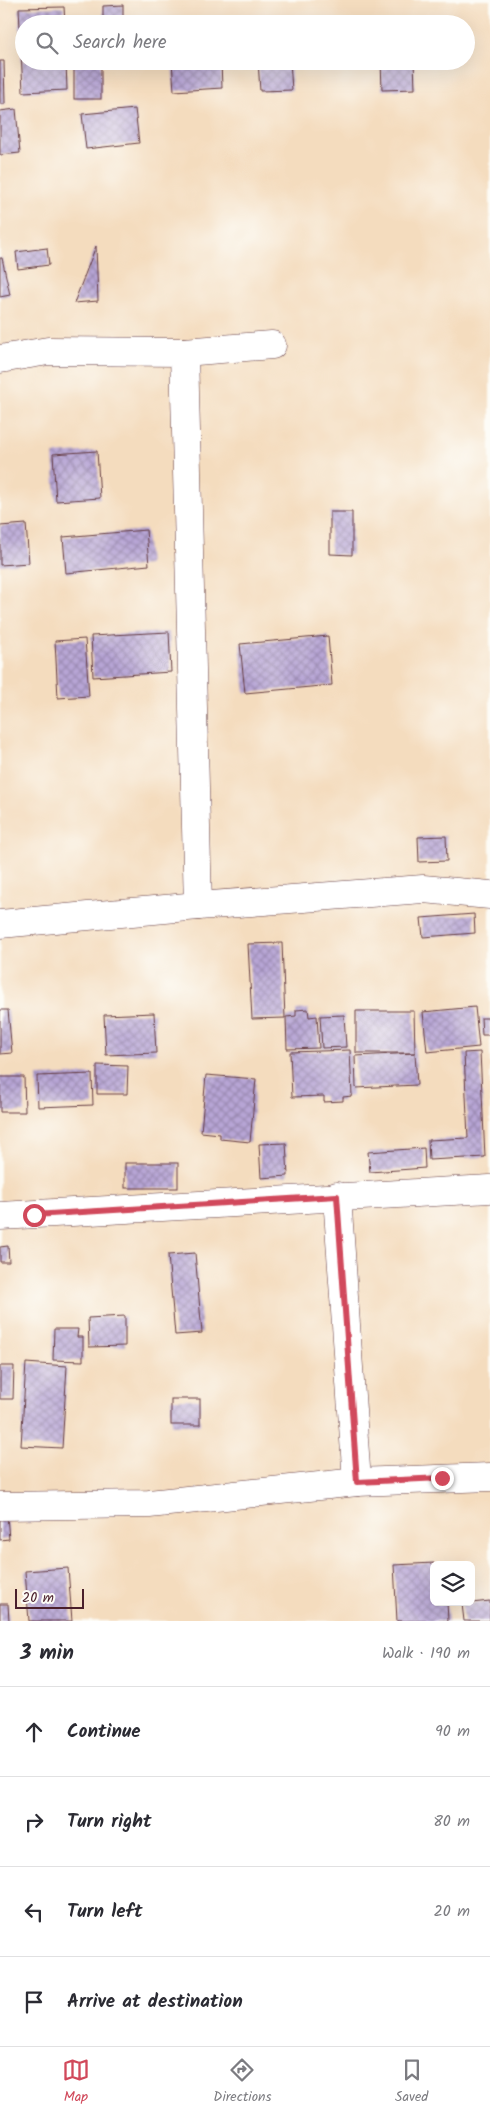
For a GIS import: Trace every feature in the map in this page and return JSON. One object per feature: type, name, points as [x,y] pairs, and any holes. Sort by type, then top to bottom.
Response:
[{"type":"street","points":[[0,359],[48,351],[184,352],[272,345]]},
{"type":"street","points":[[184,352],[198,906]]},
{"type":"street","points":[[0,924],[198,906],[423,889],[490,895]]},
{"type":"street","points":[[0,1216],[490,1189]]},
{"type":"street","points":[[337,1196],[357,1482]]},
{"type":"street","points":[[0,1506],[149,1504],[357,1482],[490,1477]]},
{"type":"building","points":[[123,5],[123,15],[103,15],[103,6]]},
{"type":"building","points":[[64,7],[64,15],[19,15],[19,8]]},
{"type":"building","points":[[0,61],[4,61],[5,104],[0,104]]},
{"type":"building","points":[[22,70],[66,70],[67,90],[23,92]]},
{"type":"building","points":[[74,70],[101,70],[101,99],[74,99]]},
{"type":"building","points":[[173,70],[221,70],[222,88],[174,91]]},
{"type":"building","points":[[259,70],[291,70],[292,90],[260,91]]},
{"type":"building","points":[[381,70],[414,70],[415,89],[382,90]]},
{"type":"building","points":[[16,109],[20,153],[0,155],[0,111]]},
{"type":"building","points":[[135,109],[139,143],[86,149],[82,114]]},
{"type":"building","points":[[96,246],[98,301],[74,303]]},
{"type":"building","points":[[47,248],[49,265],[18,269],[16,252]]},
{"type":"building","points":[[0,258],[2,258],[10,295],[0,297]]},
{"type":"building","points":[[97,451],[100,498],[56,501],[53,454]]},
{"type":"building","points":[[330,512],[352,512],[352,555],[330,554]]},
{"type":"building","points":[[26,524],[29,563],[0,565],[0,526]]},
{"type":"building","points":[[146,530],[149,565],[66,573],[63,537]]},
{"type":"building","points":[[169,632],[171,672],[93,677],[91,636]]},
{"type":"building","points":[[328,636],[332,685],[245,693],[240,644]]},
{"type":"building","points":[[85,639],[89,696],[58,698],[55,641]]},
{"type":"building","points":[[446,836],[447,861],[419,862],[418,837]]},
{"type":"building","points":[[474,914],[475,933],[423,937],[421,918]]},
{"type":"building","points":[[282,943],[285,1018],[252,1019],[248,944]]},
{"type":"building","points":[[475,1007],[479,1047],[427,1052],[423,1012]]},
{"type":"building","points":[[308,1009],[309,1017],[317,1016],[319,1048],[287,1049],[286,1017],[296,1016],[296,1010]]},
{"type":"building","points":[[0,1010],[8,1010],[12,1053],[0,1054]]},
{"type":"building","points":[[356,1011],[414,1011],[415,1053],[356,1053]]},
{"type":"building","points":[[154,1013],[156,1053],[106,1055],[104,1015]]},
{"type":"building","points":[[344,1015],[346,1047],[322,1048],[320,1016]]},
{"type":"building","points":[[481,1018],[490,1018],[490,1035],[482,1035]]},
{"type":"building","points":[[350,1050],[352,1096],[343,1097],[343,1101],[324,1102],[324,1096],[292,1097],[290,1052]]},
{"type":"building","points":[[480,1052],[485,1157],[429,1160],[428,1140],[468,1138],[464,1053]]},
{"type":"building","points":[[415,1053],[417,1085],[356,1088],[355,1056]]},
{"type":"building","points":[[97,1065],[128,1066],[127,1094],[97,1094]]},
{"type":"building","points":[[92,1074],[93,1105],[38,1107],[37,1076]]},
{"type":"building","points":[[206,1075],[256,1079],[250,1142],[220,1139],[220,1134],[201,1132]]},
{"type":"building","points":[[0,1077],[24,1077],[25,1112],[0,1112]]},
{"type":"building","points":[[286,1143],[288,1176],[261,1178],[259,1144]]},
{"type":"building","points":[[424,1148],[425,1168],[370,1172],[368,1152]]},
{"type":"building","points":[[125,1163],[178,1163],[178,1188],[125,1188]]},
{"type":"building","points":[[8,1246],[9,1262],[0,1262],[0,1247]]},
{"type":"building","points":[[195,1253],[202,1333],[175,1335],[168,1255]]},
{"type":"building","points":[[125,1316],[125,1346],[89,1347],[88,1318]]},
{"type":"building","points":[[54,1329],[78,1329],[77,1337],[83,1337],[83,1361],[53,1360]]},
{"type":"building","points":[[26,1363],[67,1366],[62,1448],[21,1446]]},
{"type":"building","points":[[0,1366],[14,1366],[13,1399],[0,1399]]},
{"type":"building","points":[[171,1399],[200,1399],[200,1425],[171,1425]]},
{"type":"building","points":[[7,1516],[9,1539],[0,1540],[0,1517]]},
{"type":"building","points":[[430,1563],[430,1606],[447,1606],[448,1621],[397,1621],[394,1565]]},
{"type":"building","points":[[68,1568],[72,1621],[29,1621],[25,1571]]},
{"type":"building","points":[[490,1601],[490,1621],[464,1621],[462,1606],[475,1606],[475,1603]]},
{"type":"building","points":[[0,1604],[8,1604],[9,1621],[0,1621]]},
{"type":"route","points":[[34,1215],[337,1196],[357,1482],[442,1478]]}]
